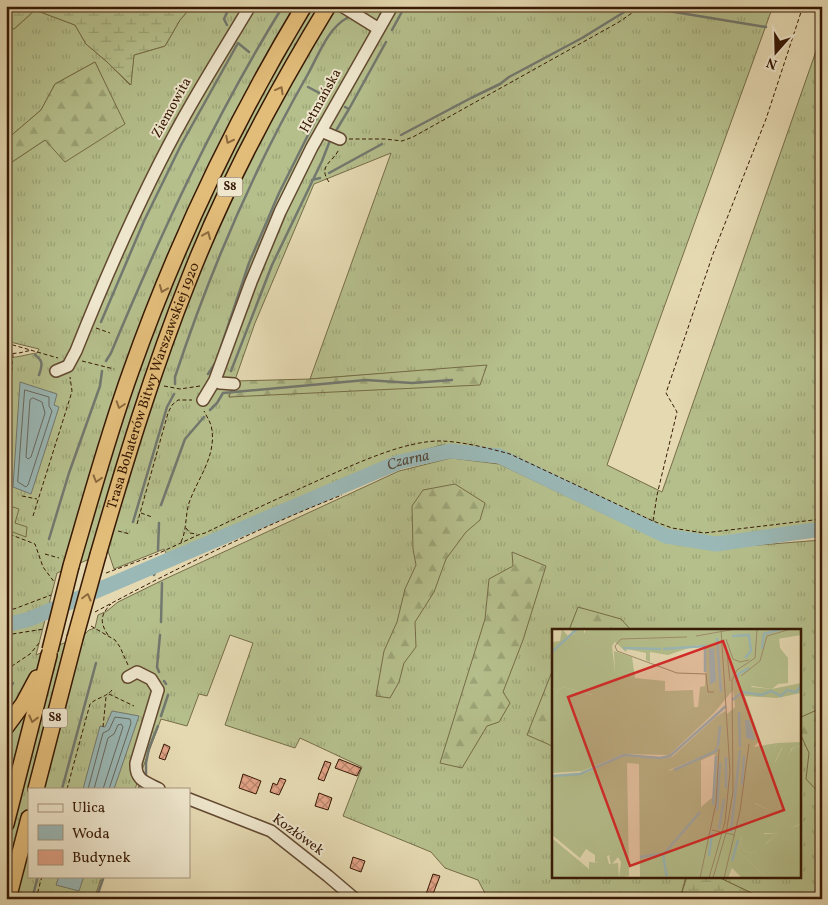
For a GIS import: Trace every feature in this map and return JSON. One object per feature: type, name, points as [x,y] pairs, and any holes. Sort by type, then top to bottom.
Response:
[{"type":"highway","name":"Trasa Bohaterów Bitwy Warszawskiej 1920","points":[[6,824],[50,652],[65,562],[128,377],[185,234],[212,173],[304,6]]},
{"type":"highway","name":"Trasa Bohaterów Bitwy Warszawskiej 1920","points":[[36,788],[75,638],[123,469],[189,279],[217,214],[261,126],[328,6]]},
{"type":"highway","points":[[6,726],[23,704],[50,652]]},
{"type":"highway","points":[[8,899],[28,822]]},
{"type":"street","name":"Ziemowita","points":[[70,362],[127,229],[183,118],[250,6]]},
{"type":"street","points":[[342,6],[379,29]]},
{"type":"street","name":"Hetmańska","points":[[203,400],[216,380],[251,282],[280,212],[321,130],[392,6]]},
{"type":"street","points":[[321,130],[340,139]]},
{"type":"street","points":[[56,371],[70,362]]},
{"type":"street","points":[[216,380],[220,383],[234,384]]},
{"type":"street","points":[[128,677],[137,672],[151,679],[157,687],[158,694],[136,763],[136,772],[139,778],[157,788]]},
{"type":"street","name":"Kozłówek","points":[[190,799],[270,831],[355,899]]},
{"type":"path","points":[[329,182],[324,172],[325,168],[338,153],[340,139],[373,138],[402,141],[413,138],[571,50],[642,6]]},
{"type":"path","points":[[653,521],[656,495],[677,412],[666,394],[712,254],[766,119],[803,6]]},
{"type":"path","points":[[96,328],[110,333]]},
{"type":"path","points":[[6,342],[70,362],[114,369]]},
{"type":"path","points":[[6,354],[33,350]]},
{"type":"path","points":[[6,462],[13,354]]},
{"type":"path","points":[[33,516],[72,391],[70,362]]},
{"type":"path","points":[[164,386],[180,389],[206,385],[216,380]]},
{"type":"path","points":[[137,524],[160,439],[172,405],[178,400],[203,400],[204,412],[210,423],[212,448],[209,460],[189,503],[185,518],[184,535],[181,542]]},
{"type":"path","points":[[100,576],[155,555],[198,534],[204,533],[375,456],[416,445],[442,441],[510,454],[653,521],[672,528],[704,533],[822,519]]},
{"type":"path","points":[[91,614],[150,582],[298,513],[342,495]]},
{"type":"path","points":[[22,496],[38,500]]},
{"type":"path","points":[[140,513],[152,517]]},
{"type":"path","points":[[185,526],[190,532],[198,534]]},
{"type":"path","points":[[6,529],[9,534],[35,544],[43,567],[56,586]]},
{"type":"path","points":[[116,530],[130,534]]},
{"type":"path","points":[[45,554],[65,562]]},
{"type":"path","points":[[6,608],[14,609],[53,594]]},
{"type":"path","points":[[110,637],[102,622],[102,615],[114,602]]},
{"type":"path","points":[[6,635],[43,629]]},
{"type":"path","points":[[67,788],[90,704],[106,696],[113,689]]},
{"type":"path","points":[[108,694],[134,706]]},
{"type":"path","points":[[103,727],[106,696]]},
{"type":"path","points":[[36,899],[41,878]]},
{"type":"green space","points":[[6,6],[192,6],[180,20],[165,46],[134,55],[131,85],[86,44],[75,25],[35,10],[14,29],[6,26]]},
{"type":"green space","points":[[192,6],[773,6],[607,465],[662,492],[822,34],[822,524],[716,539],[669,530],[498,452],[442,445],[403,456],[167,555],[164,549],[114,569],[108,551],[57,573],[36,655],[85,634],[95,628],[98,615],[107,611],[118,602],[165,579],[399,471],[451,458],[499,464],[664,542],[721,548],[822,540],[822,899],[764,899],[720,878],[800,878],[800,629],[552,629],[552,878],[685,878],[680,899],[488,899],[478,880],[445,868],[431,852],[343,816],[362,767],[300,738],[295,748],[225,725],[253,643],[230,635],[207,696],[199,694],[187,726],[161,719],[135,788],[28,788],[28,878],[101,878],[94,899],[6,899],[6,523],[10,531],[15,523],[10,506],[6,519],[6,357],[37,353],[39,349],[6,341],[6,166],[45,140],[124,124],[95,62],[55,84],[41,110],[6,140],[6,26],[14,29],[35,10],[75,25],[86,44],[130,85],[134,55],[165,46],[180,20]],"holes":[[[391,153],[310,379],[487,366],[229,397],[255,323],[314,184]]]},
{"type":"green space","points":[[95,62],[125,124],[65,162],[45,140],[6,166],[6,140],[41,110],[55,84]]},
{"type":"green space","points":[[487,365],[480,385],[229,397],[235,381],[310,379]]},
{"type":"green space","points":[[455,484],[485,503],[480,520],[466,532],[446,559],[434,592],[415,622],[416,647],[404,663],[399,682],[390,698],[376,696],[384,651],[397,622],[405,589],[416,565],[413,549],[412,506],[423,490]]},
{"type":"green space","points":[[10,506],[19,509],[15,523],[27,527],[26,537],[10,531],[6,519]]},
{"type":"green space","points":[[512,552],[546,566],[523,640],[503,692],[510,703],[499,722],[487,726],[462,768],[440,763],[485,619],[489,579],[513,566]]},
{"type":"green space","points":[[578,607],[621,619],[630,629],[569,629]]},
{"type":"green space","points":[[552,672],[552,747],[527,735]]},
{"type":"green space","points":[[819,709],[822,710],[822,796],[806,779],[809,753],[800,733],[800,718]]},
{"type":"green space","points":[[686,878],[720,878],[764,899],[680,899]]},
{"type":"water","points":[[20,382],[57,394],[54,405],[59,407],[31,494],[13,487]]},
{"type":"water","points":[[112,711],[139,716],[114,788],[83,788],[100,726],[105,727]]},
{"type":"water","points":[[58,878],[83,878],[79,891],[56,885]]},
{"type":"building","points":[[164,744],[170,747],[165,760],[159,758]]},
{"type":"building","points":[[339,759],[361,768],[357,776],[335,768]]},
{"type":"building","points":[[325,761],[331,763],[324,781],[318,779]]},
{"type":"building","points":[[243,774],[261,781],[256,794],[239,788]]},
{"type":"building","points":[[280,778],[286,780],[279,795],[270,792],[273,783],[277,785]]},
{"type":"building","points":[[319,793],[332,798],[328,810],[315,806]]},
{"type":"building","points":[[353,857],[365,861],[361,872],[350,868]]},
{"type":"building","points":[[433,874],[440,876],[431,899],[425,897]]},
{"type":"waterway","points":[[227,25],[224,19],[230,6]]},
{"type":"waterway","points":[[106,361],[190,176],[234,90],[283,6]]},
{"type":"waterway","points":[[380,15],[385,6]]},
{"type":"waterway","points":[[392,30],[405,6]]},
{"type":"waterway","points":[[401,135],[500,84],[509,77],[582,38],[634,6]]},
{"type":"waterway","points":[[660,6],[662,10],[766,27]]},
{"type":"waterway","points":[[175,384],[175,377],[203,298],[251,184],[324,43],[334,28],[347,18]]},
{"type":"waterway","points":[[349,109],[386,42]]},
{"type":"waterway","points":[[101,322],[144,221],[181,145],[238,43],[249,52]]},
{"type":"waterway","points":[[308,87],[327,97],[324,104]]},
{"type":"waterway","points":[[337,129],[349,109],[345,107]]},
{"type":"waterway","points":[[208,374],[216,362],[249,263],[279,193],[318,115]]},
{"type":"waterway","points":[[231,371],[272,265],[329,143]]},
{"type":"waterway","points":[[329,173],[382,144]]},
{"type":"waterway","points":[[312,180],[320,178]]},
{"type":"waterway","points":[[35,355],[42,364],[39,375]]},
{"type":"waterway","points":[[49,539],[69,473],[100,386],[102,371]]},
{"type":"waterway","points":[[210,410],[223,393],[366,380],[412,383],[452,380]]},
{"type":"waterway","points":[[133,522],[167,407],[174,394]]},
{"type":"waterway","points":[[161,505],[185,439],[204,417]]},
{"type":"waterway","name":"Czarna","points":[[6,625],[30,619],[399,462],[450,451],[499,456],[666,536],[716,544],[822,529]]},
{"type":"waterway","points":[[158,550],[159,523]]},
{"type":"waterway","name":"Czarna","points":[[154,575],[161,559]]},
{"type":"waterway","points":[[161,622],[162,583]]},
{"type":"waterway","name":"Czarna","points":[[29,612],[30,619]]},
{"type":"waterway","name":"Czarna","points":[[7,629],[8,625]]},
{"type":"waterway","points":[[159,672],[157,667],[160,635]]},
{"type":"waterway","points":[[62,788],[96,663]]},
{"type":"waterway","points":[[6,694],[13,683]]},
{"type":"waterway","points":[[161,716],[168,695]]},
{"type":"waterway","points":[[146,774],[149,748],[158,726]]},
{"type":"waterway","points":[[32,899],[37,878]]},
{"type":"waterway","points":[[96,899],[103,878]]}]
